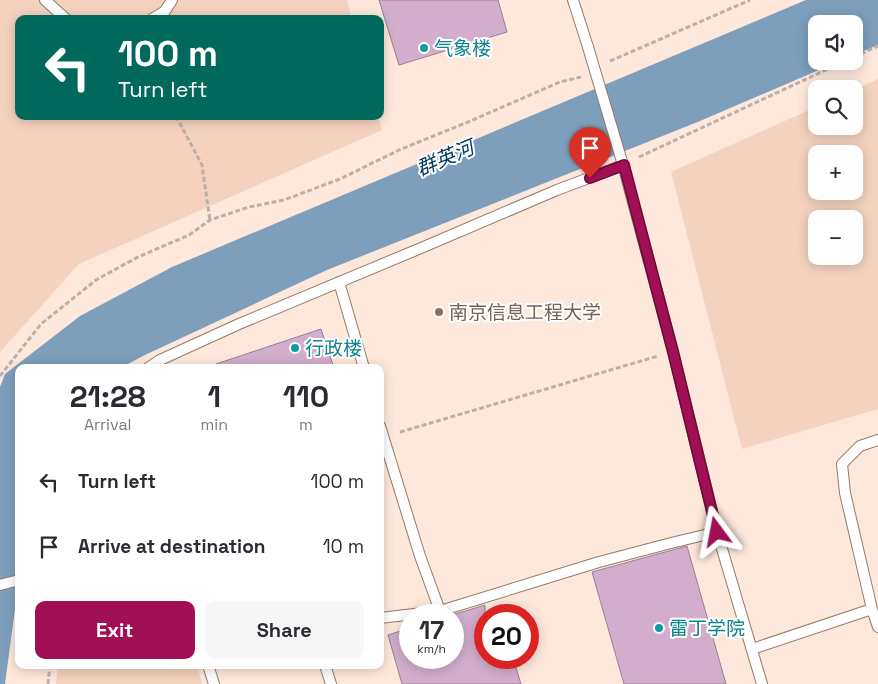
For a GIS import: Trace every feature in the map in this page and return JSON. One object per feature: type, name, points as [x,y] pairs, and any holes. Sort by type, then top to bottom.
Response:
[{"type":"lane","points":[[46,0],[62,15]]},
{"type":"lane","points":[[158,15],[165,11],[172,0]]},
{"type":"lane","points":[[573,0],[624,165],[673,352],[717,532],[762,684]]},
{"type":"lane","points":[[154,364],[238,324],[557,190],[624,165]]},
{"type":"lane","points":[[339,282],[363,364]]},
{"type":"lane","points":[[384,440],[420,556],[437,604]]},
{"type":"lane","points":[[878,440],[860,446],[842,464],[845,493],[872,609],[878,627]]},
{"type":"lane","points":[[463,604],[599,562],[717,532]]},
{"type":"lane","points":[[0,585],[15,581]]},
{"type":"lane","points":[[752,649],[872,609]]},
{"type":"lane","points":[[384,618],[399,616]]},
{"type":"lane","points":[[209,669],[214,684]]},
{"type":"lane","points":[[326,669],[331,684]]},
{"type":"path","points":[[0,376],[41,324],[96,280],[136,258],[189,235],[210,220],[250,207],[284,200],[340,179],[399,150],[560,82],[581,77],[595,67],[750,0]]},
{"type":"path","points":[[863,53],[878,46]]},
{"type":"path","points":[[624,165],[825,70]]},
{"type":"path","points":[[178,120],[202,165],[210,220]]},
{"type":"path","points":[[384,437],[673,352]]},
{"type":"path","points":[[48,684],[50,669]]},
{"type":"shaded area","name":"南京信息工程大学","points":[[0,0],[878,0],[878,684],[0,684]]},
{"type":"shaded area","points":[[0,0],[347,0],[351,15],[15,15],[15,120],[379,120],[382,130],[79,264],[0,352]]},
{"type":"shaded area","points":[[878,79],[878,409],[742,449],[671,172],[808,111],[808,135],[863,135],[863,86]]},
{"type":"shaded area","points":[[58,669],[198,669],[202,684],[56,684]]},
{"type":"water","name":"群英河","points":[[806,0],[878,0],[878,45],[863,51],[863,15],[808,15],[808,70],[819,70],[700,121],[327,270],[128,364],[18,364],[80,316],[172,267]]},
{"type":"water","points":[[15,366],[15,609],[5,684],[0,684],[0,387],[5,374]]},
{"type":"building","name":"气象楼","points":[[379,0],[498,0],[507,32],[399,65]]},
{"type":"building","name":"行政楼","points":[[321,329],[333,364],[216,364]]},
{"type":"building","name":"雷丁学院","points":[[687,546],[726,684],[624,684],[592,572]]},
{"type":"building","points":[[474,608],[474,669],[516,669],[521,684],[402,684],[388,635],[399,632],[399,669],[464,669],[464,611]]},
{"type":"place","name":"气象楼","points":[[424,48]]},
{"type":"place","name":"南京信息工程大学","points":[[439,312]]},
{"type":"place","name":"行政楼","points":[[295,348]]},
{"type":"place","name":"雷丁学院","points":[[659,628]]},
{"type":"route","points":[[590,178],[624,165],[673,352],[717,532]]}]
